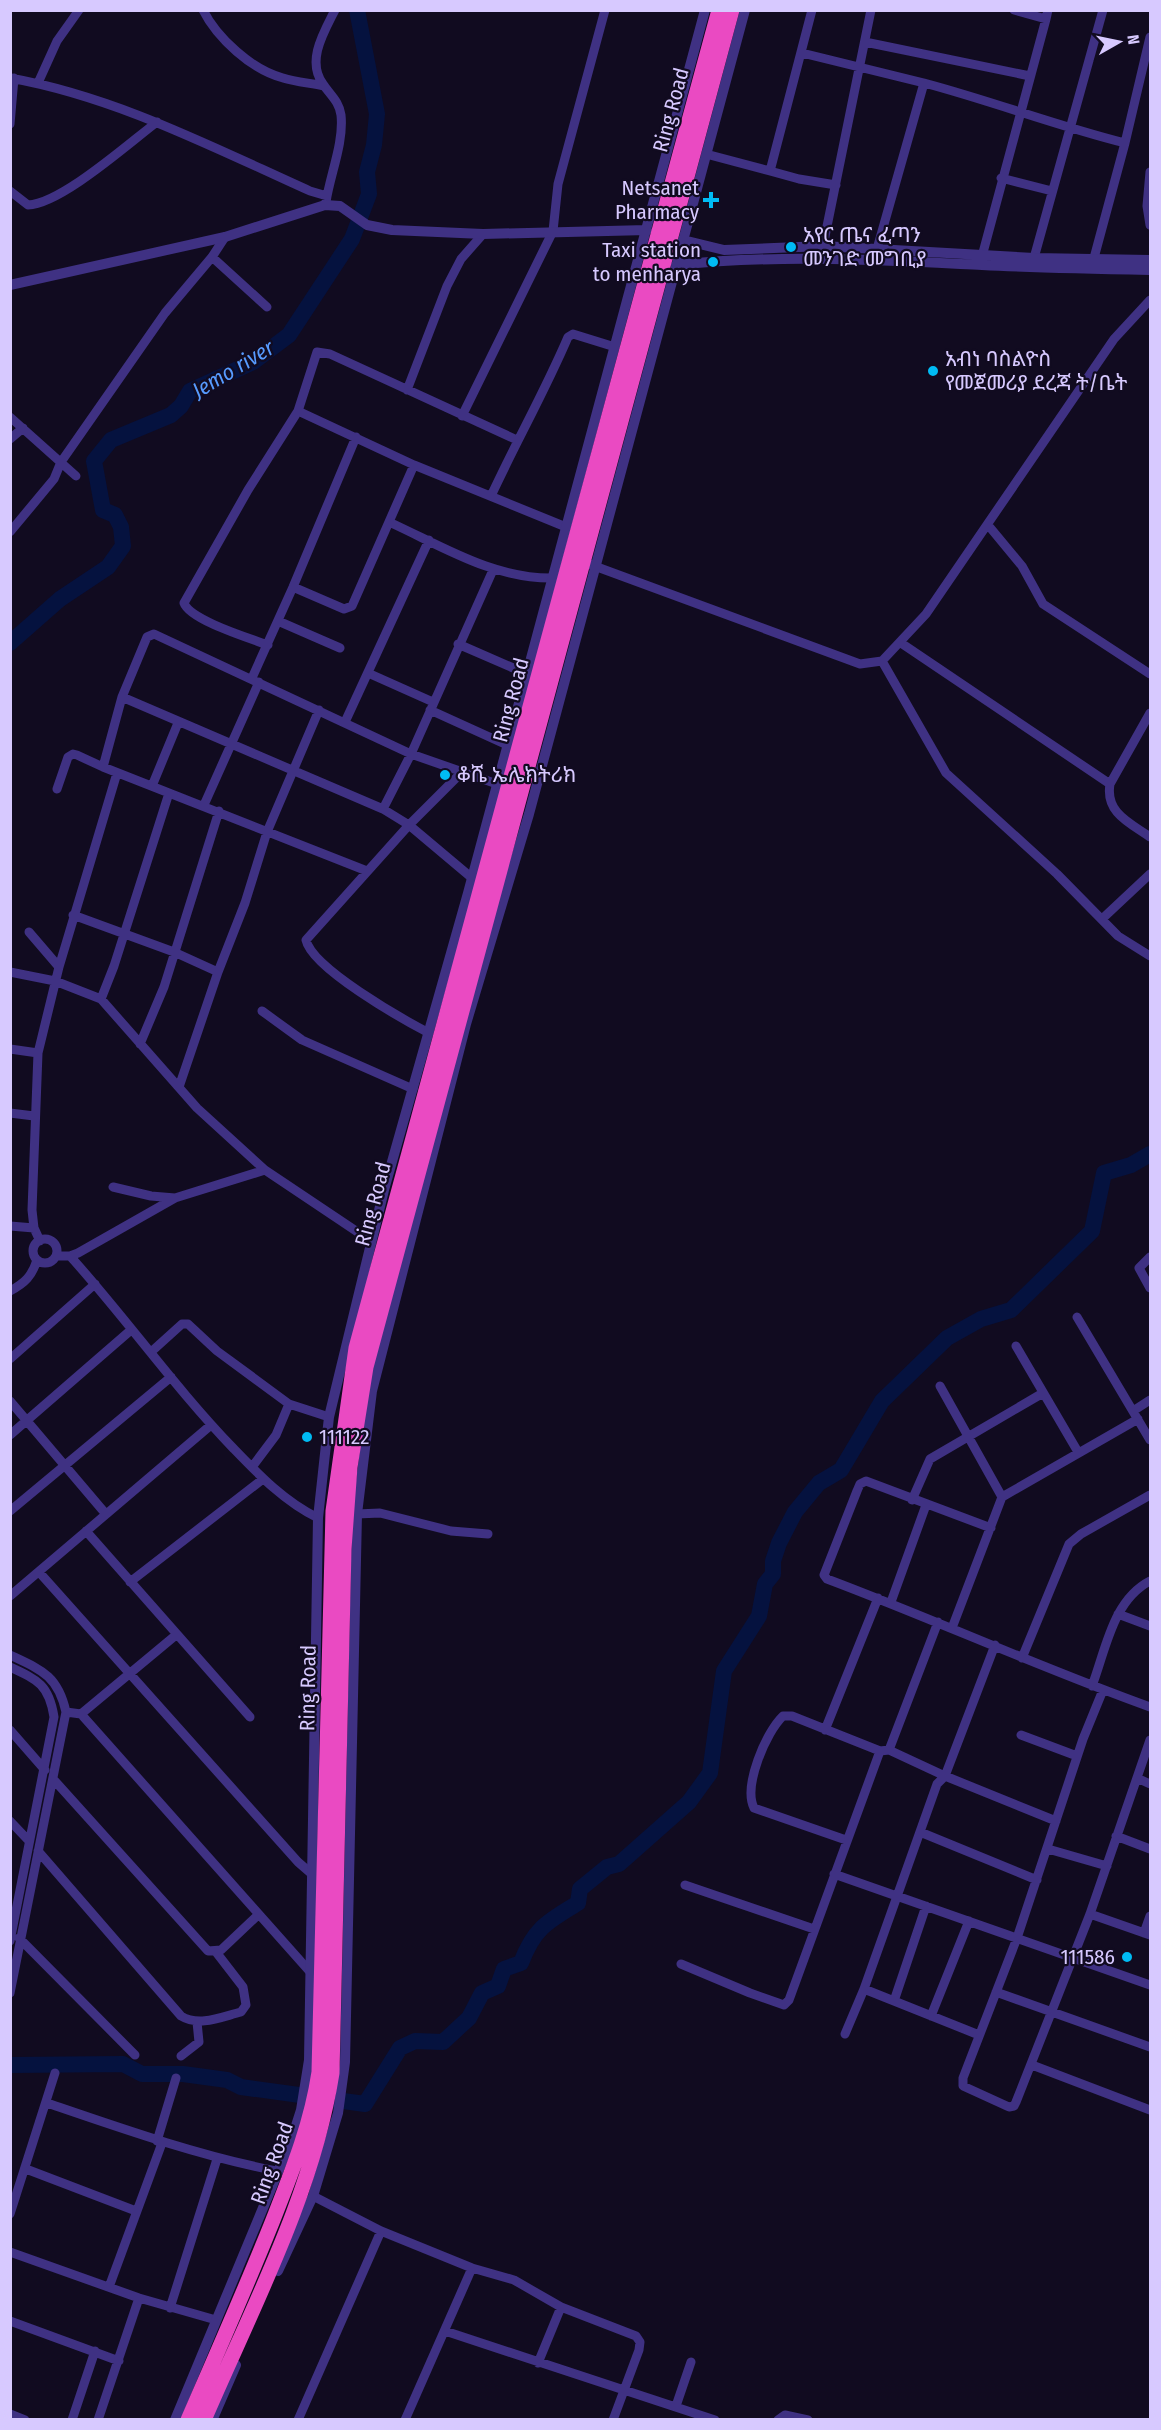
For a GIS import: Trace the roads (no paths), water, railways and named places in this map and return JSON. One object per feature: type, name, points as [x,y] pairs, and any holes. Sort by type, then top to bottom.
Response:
[{"type":"highway","name":"Ring Road","points":[[326,2073],[333,1511],[356,1348],[719,10]]},
{"type":"highway","name":"Ring Road","points":[[204,2420],[302,2188],[326,2073],[344,1549],[356,1426],[366,1367],[589,564],[732,10]]},
{"type":"highway","name":"Ring Road","points":[[188,2420],[319,2111]]},
{"type":"street","points":[[38,83],[57,41],[80,10]]},
{"type":"street","points":[[203,10],[224,38],[259,68],[281,78],[324,86]]},
{"type":"street","points":[[326,201],[341,118],[338,103],[318,77],[317,54],[322,35],[335,10]]},
{"type":"street","points":[[462,416],[553,231],[558,184],[605,10]]},
{"type":"street","points":[[326,2073],[312,1974],[318,1518],[329,1417],[371,1241],[472,878],[705,10]]},
{"type":"street","points":[[212,2420],[313,2196],[319,2111],[326,2073],[357,1514],[372,1391],[466,1024],[532,803],[589,564],[676,265],[745,10]]},
{"type":"street","points":[[770,171],[812,10]]},
{"type":"street","points":[[823,246],[871,10]]},
{"type":"street","points":[[981,260],[1001,178],[1047,15],[1014,10]]},
{"type":"street","points":[[1034,258],[1103,10]]},
{"type":"street","points":[[1094,258],[1125,143],[1150,37]]},
{"type":"street","points":[[865,42],[1030,76]]},
{"type":"street","points":[[802,53],[924,83],[1020,111],[1069,129],[1125,143]]},
{"type":"street","points":[[10,124],[12,78],[38,83],[157,122],[310,191],[340,206],[367,225],[392,230],[483,234],[646,230]]},
{"type":"street","points":[[877,249],[924,83]]},
{"type":"street","points":[[10,191],[28,205],[46,201],[67,190],[157,122]]},
{"type":"street","points":[[706,154],[799,179],[836,185]]},
{"type":"street","points":[[1150,172],[1147,206],[1150,225]]},
{"type":"street","points":[[1001,178],[1052,191]]},
{"type":"street","points":[[10,285],[225,237],[326,201]]},
{"type":"street","points":[[407,390],[447,286],[461,259],[483,234]]},
{"type":"street","points":[[10,532],[54,480],[61,462],[165,313],[212,257],[225,237]]},
{"type":"street","points":[[683,240],[724,250],[823,246],[981,260],[1034,258],[1150,260]]},
{"type":"street","points":[[212,257],[267,308]]},
{"type":"street","points":[[676,265],[818,258],[875,258],[981,260],[1150,270]]},
{"type":"street","points":[[589,564],[860,664],[871,665],[882,661],[926,614],[1114,339],[1150,300]]},
{"type":"street","points":[[491,496],[517,440],[542,398],[568,337],[573,334],[615,347]]},
{"type":"street","points":[[268,645],[227,630],[188,610],[184,603],[248,490],[298,411],[317,352],[330,354],[517,440]]},
{"type":"street","points":[[298,411],[414,465],[566,527]]},
{"type":"street","points":[[10,417],[76,476]]},
{"type":"street","points":[[10,439],[23,428]]},
{"type":"street","points":[[204,805],[231,743],[268,645],[356,437]]},
{"type":"street","points":[[293,587],[344,609],[352,606],[414,465]]},
{"type":"street","points":[[389,522],[493,570],[526,579],[553,578]]},
{"type":"street","points":[[988,525],[1022,566],[1044,604],[1150,674]]},
{"type":"street","points":[[345,722],[429,540]]},
{"type":"street","points":[[383,809],[411,754],[458,644],[493,570]]},
{"type":"street","points":[[279,621],[340,648]]},
{"type":"street","points":[[103,768],[122,697],[147,637],[154,634],[411,754],[497,784]]},
{"type":"street","points":[[458,644],[527,674]]},
{"type":"street","points":[[900,644],[1110,784]]},
{"type":"street","points":[[882,661],[946,773],[1057,873],[1118,936],[1150,957]]},
{"type":"street","points":[[368,673],[507,746]]},
{"type":"street","points":[[122,697],[178,723],[293,769],[383,809],[409,825],[472,878]]},
{"type":"street","points":[[179,1087],[218,972],[232,941],[267,832],[319,710]]},
{"type":"street","points":[[1150,713],[1110,784],[1108,800],[1116,811],[1150,837]]},
{"type":"street","points":[[152,786],[178,723]]},
{"type":"street","points":[[57,789],[70,754],[77,755],[103,768],[204,805],[367,871]]},
{"type":"street","points":[[40,1241],[34,1228],[32,1210],[38,1053],[55,981],[117,773]]},
{"type":"street","points":[[429,1033],[352,987],[307,946],[307,937],[409,825],[461,773]]},
{"type":"street","points":[[101,999],[169,793]]},
{"type":"street","points":[[140,1044],[164,987],[219,811]]},
{"type":"street","points":[[1102,919],[1150,874]]},
{"type":"street","points":[[74,915],[174,952],[218,972]]},
{"type":"street","points":[[29,932],[59,967]]},
{"type":"street","points":[[10,972],[55,981],[101,999],[179,1087],[229,1139],[265,1170],[371,1241]]},
{"type":"street","points":[[262,1011],[302,1040],[413,1089]]},
{"type":"street","points":[[10,1049],[38,1053]]},
{"type":"street","points":[[10,1113],[34,1116]]},
{"type":"street","points":[[56,1256],[70,1256],[175,1198],[265,1170]]},
{"type":"street","points":[[112,1187],[151,1196],[175,1198]]},
{"type":"street","points":[[10,1226],[34,1228]]},
{"type":"street","points":[[37,1260],[48,1263],[56,1256],[57,1250],[51,1241],[40,1241]]},
{"type":"street","points":[[10,1291],[25,1282],[33,1273],[37,1260],[33,1250],[40,1241]]},
{"type":"street","points":[[70,1256],[211,1425],[263,1479],[298,1508],[318,1518]]},
{"type":"street","points":[[1150,1257],[1139,1268],[1150,1288]]},
{"type":"street","points":[[10,1359],[95,1284]]},
{"type":"street","points":[[1077,1317],[1150,1440]]},
{"type":"street","points":[[151,1352],[182,1324],[188,1324],[217,1351],[289,1404],[329,1417]]},
{"type":"street","points":[[10,1435],[131,1330]]},
{"type":"street","points":[[1016,1346],[1078,1452]]},
{"type":"street","points":[[10,1511],[171,1377]]},
{"type":"street","points":[[940,1386],[1002,1497]]},
{"type":"street","points":[[912,1500],[930,1460],[968,1435],[1043,1393]]},
{"type":"street","points":[[952,1628],[1002,1497],[1135,1415],[1150,1400]]},
{"type":"street","points":[[10,1401],[105,1513]]},
{"type":"street","points":[[252,1467],[276,1435],[289,1404]]},
{"type":"street","points":[[11,1595],[211,1425]]},
{"type":"street","points":[[130,1582],[263,1479]]},
{"type":"street","points":[[991,1528],[866,1481],[860,1484],[824,1575],[827,1579],[891,1602],[1022,1658],[1150,1707]]},
{"type":"street","points":[[1022,1658],[1069,1544],[1081,1534],[1150,1495]]},
{"type":"street","points":[[891,1602],[926,1505]]},
{"type":"street","points":[[357,1514],[381,1513],[451,1531],[488,1534]]},
{"type":"street","points":[[86,1531],[250,1717]]},
{"type":"street","points":[[39,1572],[298,1862],[313,1875]]},
{"type":"street","points":[[1092,1686],[1118,1614],[1126,1599],[1138,1587],[1150,1581]]},
{"type":"street","points":[[825,1730],[878,1598]]},
{"type":"street","points":[[1118,1614],[1150,1626]]},
{"type":"street","points":[[681,1964],[784,2005],[789,2000],[846,1840],[938,1622]]},
{"type":"street","points":[[81,1714],[130,1676],[176,1635]]},
{"type":"street","points":[[844,2034],[864,1989],[937,1784],[945,1776],[995,1645]]},
{"type":"street","points":[[10,1655],[46,1672],[60,1692],[66,1712],[10,1993]]},
{"type":"street","points":[[10,1667],[39,1680],[49,1696],[54,1717],[12,1923],[11,1939],[22,1939],[135,2055]]},
{"type":"street","points":[[1103,1690],[1077,1756],[1017,1938],[963,2078],[963,2086],[970,2091],[1014,2106],[1090,1914],[1150,1740]]},
{"type":"street","points":[[66,1712],[81,1714],[312,1974]]},
{"type":"street","points":[[846,1840],[754,1808],[751,1801],[757,1767],[775,1724],[783,1716],[792,1716],[884,1750],[1056,1821]]},
{"type":"street","points":[[10,1730],[45,1770]]},
{"type":"street","points":[[1021,1735],[1077,1756]]},
{"type":"street","points":[[1137,1778],[1150,1784]]},
{"type":"street","points":[[38,1851],[181,2016],[197,2022],[241,2012],[246,2005],[243,1987],[216,1952],[208,1951],[54,1780]]},
{"type":"street","points":[[10,1821],[29,1841]]},
{"type":"street","points":[[920,1832],[1037,1880]]},
{"type":"street","points":[[1116,1836],[1150,1849]]},
{"type":"street","points":[[1048,1849],[1107,1866]]},
{"type":"street","points":[[834,1874],[1150,1985]]},
{"type":"street","points":[[685,1885],[814,1929]]},
{"type":"street","points":[[894,2001],[926,1906]]},
{"type":"street","points":[[1090,1914],[1147,1934],[1150,1916]]},
{"type":"street","points":[[216,1952],[258,1915]]},
{"type":"street","points":[[931,2016],[969,1921]]},
{"type":"street","points":[[864,1989],[979,2035]]},
{"type":"street","points":[[996,1992],[1150,2047]]},
{"type":"street","points":[[181,2056],[199,2042],[197,2022]]},
{"type":"street","points":[[1032,2065],[1150,2110]]},
{"type":"street","points":[[10,2214],[14,2189],[26,2169],[55,2073]]},
{"type":"street","points":[[109,2287],[160,2142],[176,2078]]},
{"type":"street","points":[[47,2103],[217,2159],[276,2171]]},
{"type":"street","points":[[176,2420],[276,2171],[292,2138],[319,2111]]},
{"type":"street","points":[[170,2308],[217,2159]]},
{"type":"street","points":[[26,2169],[136,2211]]},
{"type":"street","points":[[313,2196],[381,2231],[472,2268],[514,2280],[561,2307],[636,2336],[640,2342],[639,2350],[613,2420]]},
{"type":"street","points":[[298,2420],[381,2231]]},
{"type":"street","points":[[10,2252],[170,2308],[216,2320]]},
{"type":"street","points":[[405,2420],[472,2268]]},
{"type":"street","points":[[98,2420],[140,2298]]},
{"type":"street","points":[[538,2363],[561,2307]]},
{"type":"street","points":[[10,2321],[119,2361]]},
{"type":"street","points":[[445,2331],[715,2420]]},
{"type":"street","points":[[72,2420],[96,2351]]},
{"type":"street","points":[[679,2420],[679,2408],[691,2362]]},
{"type":"street","points":[[10,2414],[25,2420]]},
{"type":"street","points":[[778,2420],[785,2415],[808,2420]]},
{"type":"waterway","name":"Jemo river","points":[[10,643],[60,599],[108,567],[123,546],[121,527],[115,515],[103,510],[94,461],[111,440],[171,415],[181,406],[190,391],[253,362],[289,335],[352,239],[369,194],[367,172],[374,145],[377,114],[357,10]]},
{"type":"waterway","points":[[10,2065],[123,2064],[142,2074],[183,2074],[227,2080],[241,2087],[365,2104],[400,2048],[415,2041],[443,2042],[469,2018],[482,1993],[498,1986],[504,1969],[521,1963],[537,1933],[558,1915],[578,1903],[580,1889],[607,1867],[619,1864],[689,1802],[710,1773],[724,1671],[759,1616],[765,1584],[773,1574],[773,1561],[779,1543],[795,1512],[819,1483],[841,1470],[882,1401],[947,1338],[981,1319],[1011,1310],[1092,1231],[1104,1173],[1131,1165],[1150,1154]]},
{"type":"place","name":"Netsanet Pharmacy","points":[[711,200]]},
{"type":"place","name":"አየር ጤና ፈጣን መንገድ መግቢያ","points":[[791,247]]},
{"type":"place","name":"Taxi station to menharya","points":[[713,262]]},
{"type":"place","name":"አብነ ባስልዮስ የመጀመሪያ ደረጃ ት/ቤት","points":[[933,371]]},
{"type":"place","name":"ቆሼ ኤሌክትሪክ","points":[[445,775]]},
{"type":"place","name":"111122","points":[[307,1437]]},
{"type":"place","name":"111586","points":[[1127,1957]]}]
